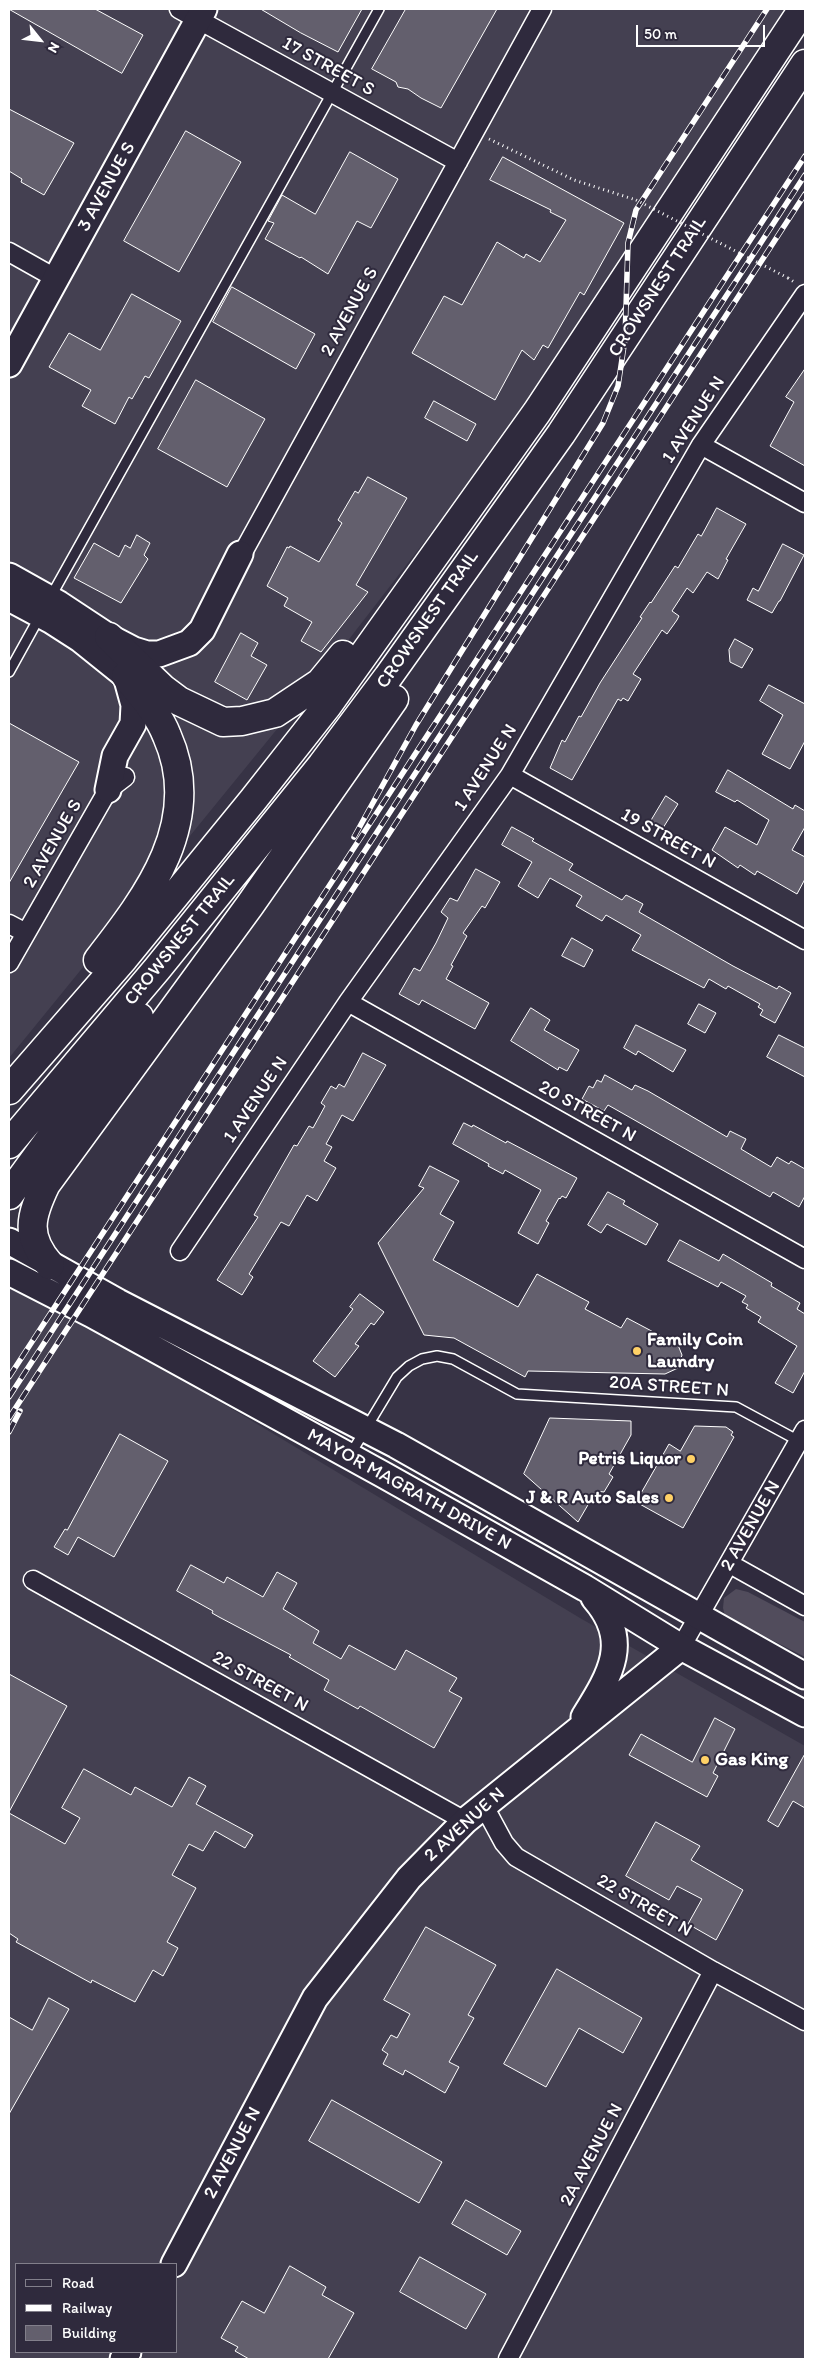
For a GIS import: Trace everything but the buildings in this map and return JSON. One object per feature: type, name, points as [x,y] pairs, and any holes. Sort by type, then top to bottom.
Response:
[{"type":"highway","name":"CROWSNEST TRAIL","points":[[9,1090],[124,958],[321,714],[538,412],[803,9]]},
{"type":"highway","name":"CROWSNEST TRAIL","points":[[9,1144],[157,969],[322,765],[388,677],[561,434],[805,64]]},
{"type":"highway","points":[[785,94],[805,70]]},
{"type":"highway","points":[[109,637],[163,689],[179,701],[207,716],[223,722],[242,721],[275,713],[320,683],[538,412]]},
{"type":"highway","points":[[50,1265],[35,1245],[32,1232],[34,1210],[46,1184],[250,905],[394,699],[482,569],[561,434]]},
{"type":"highway","points":[[9,1082],[139,907],[155,880],[172,839],[179,800],[174,754],[158,718],[126,676]]},
{"type":"highway","points":[[13,1189],[215,918],[322,765]]},
{"type":"main road","name":"3 AVENUE S","points":[[9,364],[57,279],[193,12]]},
{"type":"main road","points":[[9,598],[45,607],[147,654],[159,654],[189,643],[202,630],[240,554]]},
{"type":"main road","points":[[9,576],[80,639],[126,676],[134,705],[133,724],[115,756],[117,784]]},
{"type":"main road","name":"MAYOR MAGRATH DRIVE N","points":[[9,1241],[50,1265],[366,1429],[805,1676]]},
{"type":"main road","name":"MAYOR MAGRATH DRIVE N","points":[[9,1272],[99,1318],[350,1456],[585,1588],[681,1647],[805,1714]]},
{"type":"main road","points":[[574,1732],[598,1694],[614,1656],[612,1622],[585,1588]]},
{"type":"main road","name":"2 AVENUE N","points":[[175,2263],[315,1998],[409,1878],[465,1821],[681,1647]]},
{"type":"street","name":"2 AVENUE S","points":[[207,641],[240,554],[542,9]]},
{"type":"street","name":"17 STREET S","points":[[193,12],[332,93],[458,162]]},
{"type":"street","points":[[9,252],[57,279]]},
{"type":"street","name":"1 AVENUE N","points":[[180,1251],[348,1002],[510,775],[701,445],[805,294]]},
{"type":"street","points":[[701,445],[805,503]]},
{"type":"street","name":"19 STREET N","points":[[510,775],[805,940]]},
{"type":"street","name":"2 AVENUE S","points":[[9,963],[117,784]]},
{"type":"street","points":[[9,924],[26,933]]},
{"type":"street","name":"20 STREET N","points":[[348,1002],[805,1259]]},
{"type":"street","name":"2 AVENUE N","points":[[681,1647],[802,1435]]},
{"type":"street","points":[[730,1564],[805,1606]]},
{"type":"street","name":"22 STREET N","points":[[33,1580],[465,1821]]},
{"type":"street","name":"22 STREET N","points":[[484,1806],[504,1843],[516,1857],[805,2021]]},
{"type":"street","name":"2A AVENUE N","points":[[508,2359],[713,1970]]},
{"type":"lane","points":[[9,672],[379,9]]},
{"type":"lane","name":"20A STREET N","points":[[350,1456],[397,1377],[409,1366],[422,1359],[437,1356],[453,1359],[517,1394],[736,1407],[802,1435]]},
{"type":"path","points":[[473,132],[574,180],[636,200],[788,278]]},
{"type":"shaded area","points":[[9,9],[789,9],[523,414],[326,669],[9,1058]]},
{"type":"shaded area","points":[[9,1275],[580,1618],[805,1746],[805,2359],[9,2359]]},
{"type":"shaded area","points":[[736,1589],[748,1592],[805,1622],[805,1657],[725,1616],[723,1608],[724,1598]]},
{"type":"railway","points":[[354,837],[416,725],[603,423],[618,386],[625,339],[628,243],[636,210],[767,9]]},
{"type":"railway","points":[[9,1377],[805,156]]},
{"type":"railway","points":[[9,1397],[805,175]]},
{"type":"railway","points":[[9,1418],[805,194]]},
{"type":"railway","points":[[9,1432],[20,1411]]},
{"type":"place","name":"Family Coin Laundry","points":[[637,1351]]},
{"type":"place","name":"Petris Liquor","points":[[691,1459]]},
{"type":"place","name":"J & R Auto Sales","points":[[669,1498]]},
{"type":"place","name":"Gas King","points":[[705,1760]]}]
